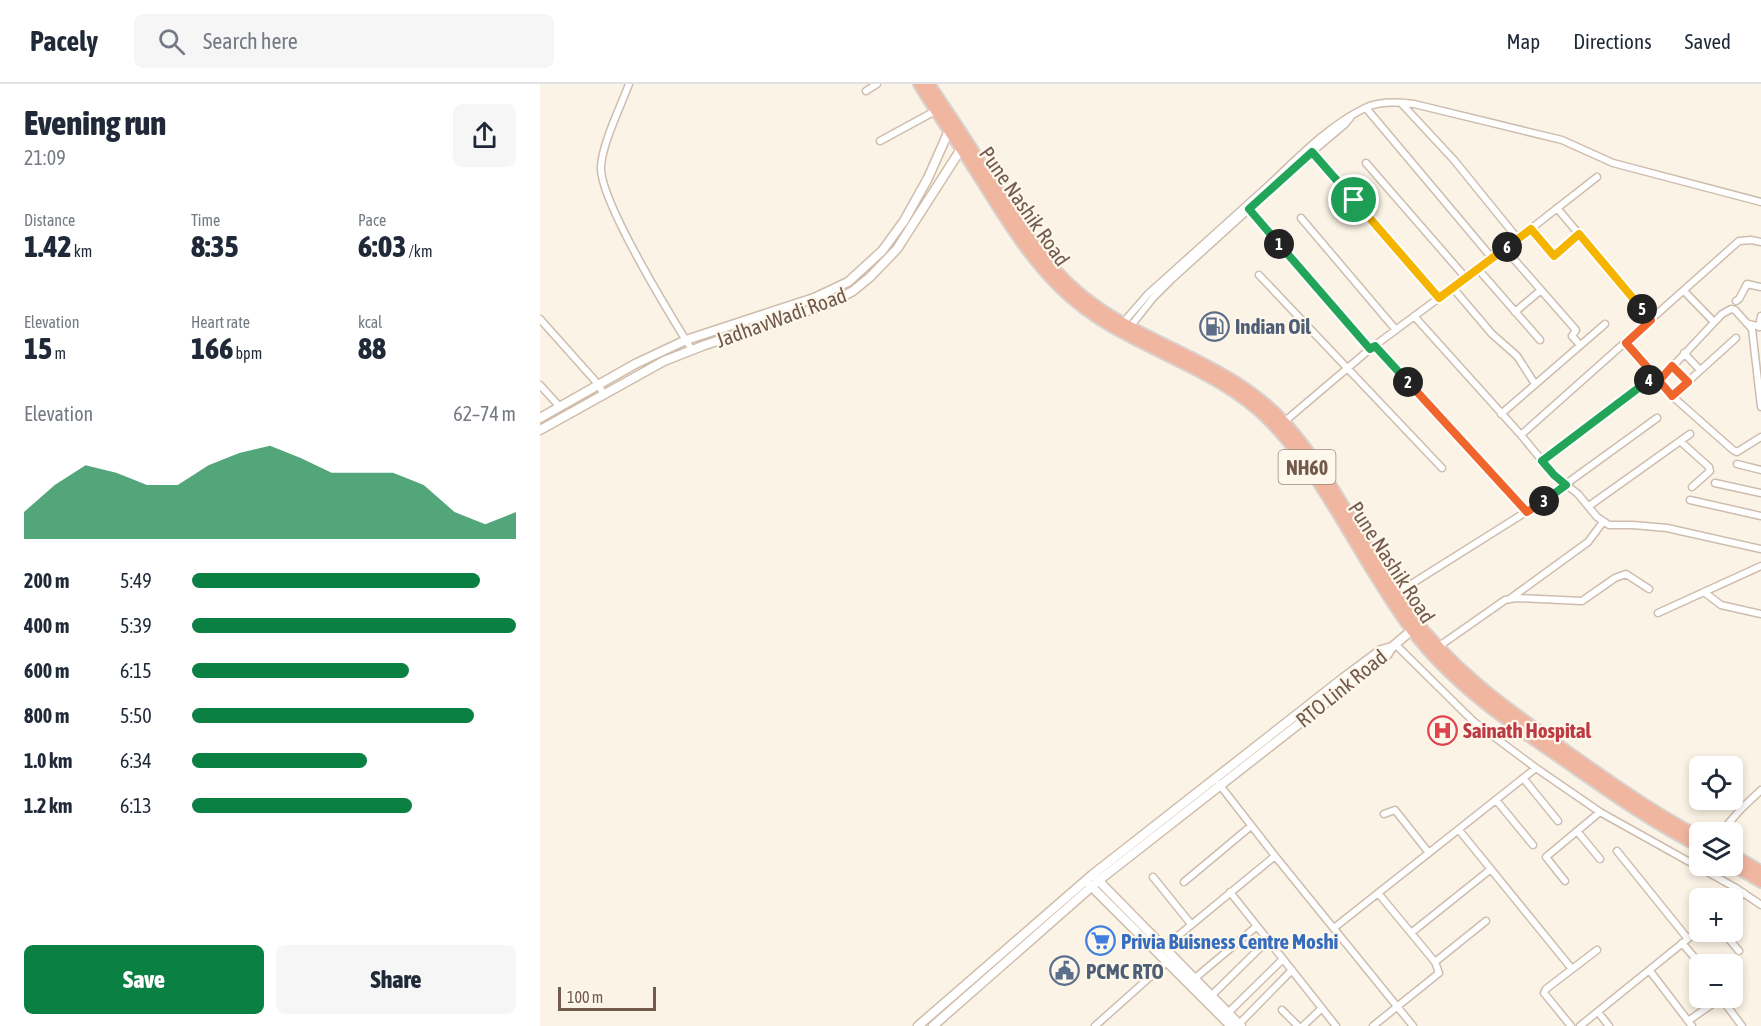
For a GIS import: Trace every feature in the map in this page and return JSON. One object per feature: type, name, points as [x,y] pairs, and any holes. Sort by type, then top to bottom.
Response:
[{"type":"highway","name":"Pune Nashik Road","points":[[919,84],[940,109],[1061,277],[1125,329],[1218,384],[1268,419],[1303,462],[1378,582],[1412,630],[1445,668],[1488,706],[1633,808],[1689,841]]},
{"type":"highway","name":"Pune Nashik Road","points":[[929,84],[940,109]]},
{"type":"highway","name":"Pune Nashik Road","points":[[1125,329],[1222,374],[1246,389],[1284,422],[1326,479],[1397,593],[1438,647],[1492,697],[1618,787],[1689,831]]},
{"type":"highway","points":[[1743,860],[1761,871]]},
{"type":"highway","points":[[1743,871],[1761,882]]},
{"type":"main road","name":"JadhavWadi Road","points":[[540,418],[635,364],[686,340],[821,295],[840,287],[856,276],[882,251],[904,221],[928,178],[951,126]]},
{"type":"main road","name":"JadhavWadi Road","points":[[540,430],[656,365],[692,350],[828,304],[853,291],[870,278],[897,249],[964,145]]},
{"type":"main road","name":"RTO Link Road","points":[[918,1026],[1092,881],[1382,650],[1394,645],[1412,630]]},
{"type":"main road","name":"RTO Link Road","points":[[933,1026],[1092,881]]},
{"type":"main road","points":[[1092,881],[1237,1025]]},
{"type":"main road","points":[[1169,960],[1211,996],[1237,1025]]},
{"type":"street","points":[[629,84],[604,152],[601,167],[602,178],[618,216],[692,350]]},
{"type":"street","points":[[866,91],[877,84]]},
{"type":"street","points":[[1401,102],[1454,160],[1518,239]]},
{"type":"street","points":[[1125,329],[1148,294],[1167,276],[1341,121],[1366,108],[1401,102],[1424,106],[1562,140],[1613,163],[1761,202]]},
{"type":"street","points":[[1366,108],[1492,258]]},
{"type":"street","points":[[879,141],[940,109]]},
{"type":"street","points":[[1311,150],[1439,298]]},
{"type":"street","points":[[1366,162],[1466,278]]},
{"type":"street","points":[[1284,422],[1372,347],[1518,239],[1597,177]]},
{"type":"street","points":[[1247,207],[1372,347],[1527,512]]},
{"type":"street","points":[[1557,208],[1651,320]]},
{"type":"street","points":[[1300,218],[1396,330]]},
{"type":"street","points":[[1531,229],[1554,256],[1579,234]]},
{"type":"street","points":[[1521,435],[1739,241],[1761,242]]},
{"type":"street","points":[[1504,249],[1576,330],[1572,336],[1580,345]]},
{"type":"street","points":[[1478,269],[1540,340]]},
{"type":"street","points":[[1259,275],[1442,468]]},
{"type":"street","points":[[1736,301],[1747,284],[1761,287]]},
{"type":"street","points":[[1453,288],[1492,334],[1517,356],[1535,384]]},
{"type":"street","points":[[1515,312],[1541,290]]},
{"type":"street","points":[[1684,291],[1714,322]]},
{"type":"street","points":[[1542,461],[1672,366],[1722,314],[1731,309],[1735,310],[1752,329],[1761,407]]},
{"type":"street","points":[[1414,316],[1554,475],[1578,494],[1603,522],[1615,526],[1666,528],[1761,549]]},
{"type":"street","points":[[1749,324],[1760,327],[1761,316]]},
{"type":"street","points":[[540,318],[598,384],[603,393]]},
{"type":"street","points":[[1501,414],[1605,324]]},
{"type":"street","points":[[1672,396],[1736,338]]},
{"type":"street","points":[[1626,343],[1672,396],[1733,450],[1737,452],[1761,437]]},
{"type":"street","points":[[1684,353],[1700,370]]},
{"type":"street","points":[[1672,366],[1688,382]]},
{"type":"street","points":[[540,385],[560,406]]},
{"type":"street","points":[[1397,593],[1527,512],[1656,418]]},
{"type":"street","points":[[1589,506],[1690,434]]},
{"type":"street","points":[[1680,441],[1709,467],[1710,471],[1692,487]]},
{"type":"street","points":[[1752,442],[1761,445]]},
{"type":"street","points":[[1737,464],[1761,470]]},
{"type":"street","points":[[1715,483],[1761,493]]},
{"type":"street","points":[[1690,500],[1761,516]]},
{"type":"street","points":[[1438,647],[1588,542],[1603,522]]},
{"type":"street","points":[[1658,613],[1761,566]]},
{"type":"street","points":[[1510,598],[1582,601],[1614,578],[1626,574],[1649,589]]},
{"type":"street","points":[[1704,592],[1721,605],[1761,614]]},
{"type":"street","points":[[1394,645],[1473,721],[1536,768],[1600,812],[1744,893],[1761,905]]},
{"type":"street","points":[[1334,928],[1536,768]]},
{"type":"street","points":[[1523,778],[1558,820]]},
{"type":"street","points":[[1218,782],[1413,1026]]},
{"type":"street","points":[[1730,822],[1761,790]]},
{"type":"street","points":[[1496,800],[1533,845]]},
{"type":"street","points":[[1384,814],[1395,810],[1429,853]]},
{"type":"street","points":[[1565,881],[1546,857],[1600,812]]},
{"type":"street","points":[[1184,882],[1251,826]]},
{"type":"street","points":[[1459,830],[1572,969]]},
{"type":"street","points":[[1577,831],[1600,859]]},
{"type":"street","points":[[1617,851],[1693,954]]},
{"type":"street","points":[[1160,951],[1275,856]]},
{"type":"street","points":[[1411,933],[1491,869]]},
{"type":"street","points":[[1153,877],[1191,924]]},
{"type":"street","points":[[1230,892],[1336,1026]]},
{"type":"street","points":[[1373,1026],[1439,973],[1435,962],[1378,893]]},
{"type":"street","points":[[1435,962],[1486,921]]},
{"type":"street","points":[[1194,980],[1257,926]]},
{"type":"street","points":[[1580,1026],[1689,938]]},
{"type":"street","points":[[1211,996],[1268,940]]},
{"type":"street","points":[[1732,942],[1739,951]]},
{"type":"street","points":[[1570,1026],[1544,993],[1546,989],[1598,950]]},
{"type":"street","points":[[1228,1013],[1283,959]]},
{"type":"street","points":[[1095,1026],[1169,960]]},
{"type":"street","points":[[1237,1025],[1292,970]]},
{"type":"street","points":[[1650,970],[1690,1023],[1720,998],[1742,1026]]},
{"type":"street","points":[[1303,1026],[1322,1008]]},
{"type":"street","points":[[1282,1010],[1298,1026]]},
{"type":"street","points":[[1598,1012],[1609,1026]]},
{"type":"street","points":[[1102,1020],[1107,1026]]},
{"type":"place","name":"Indian Oil","points":[[1214,326]]},
{"type":"place","name":"Sainath Hospital","points":[[1442,730]]},
{"type":"place","name":"Privia Buisness Centre Moshi","points":[[1100,941]]},
{"type":"place","name":"PCMC RTO","points":[[1065,971]]},
{"type":"route","points":[[1354,200],[1312,152],[1249,209],[1370,349],[1375,346],[1527,512],[1566,485],[1542,461],[1655,376],[1659,381],[1672,396],[1688,382],[1672,366],[1659,381],[1655,376],[1626,343],[1651,320],[1579,234],[1554,256],[1531,229],[1439,298],[1354,200]]}]
